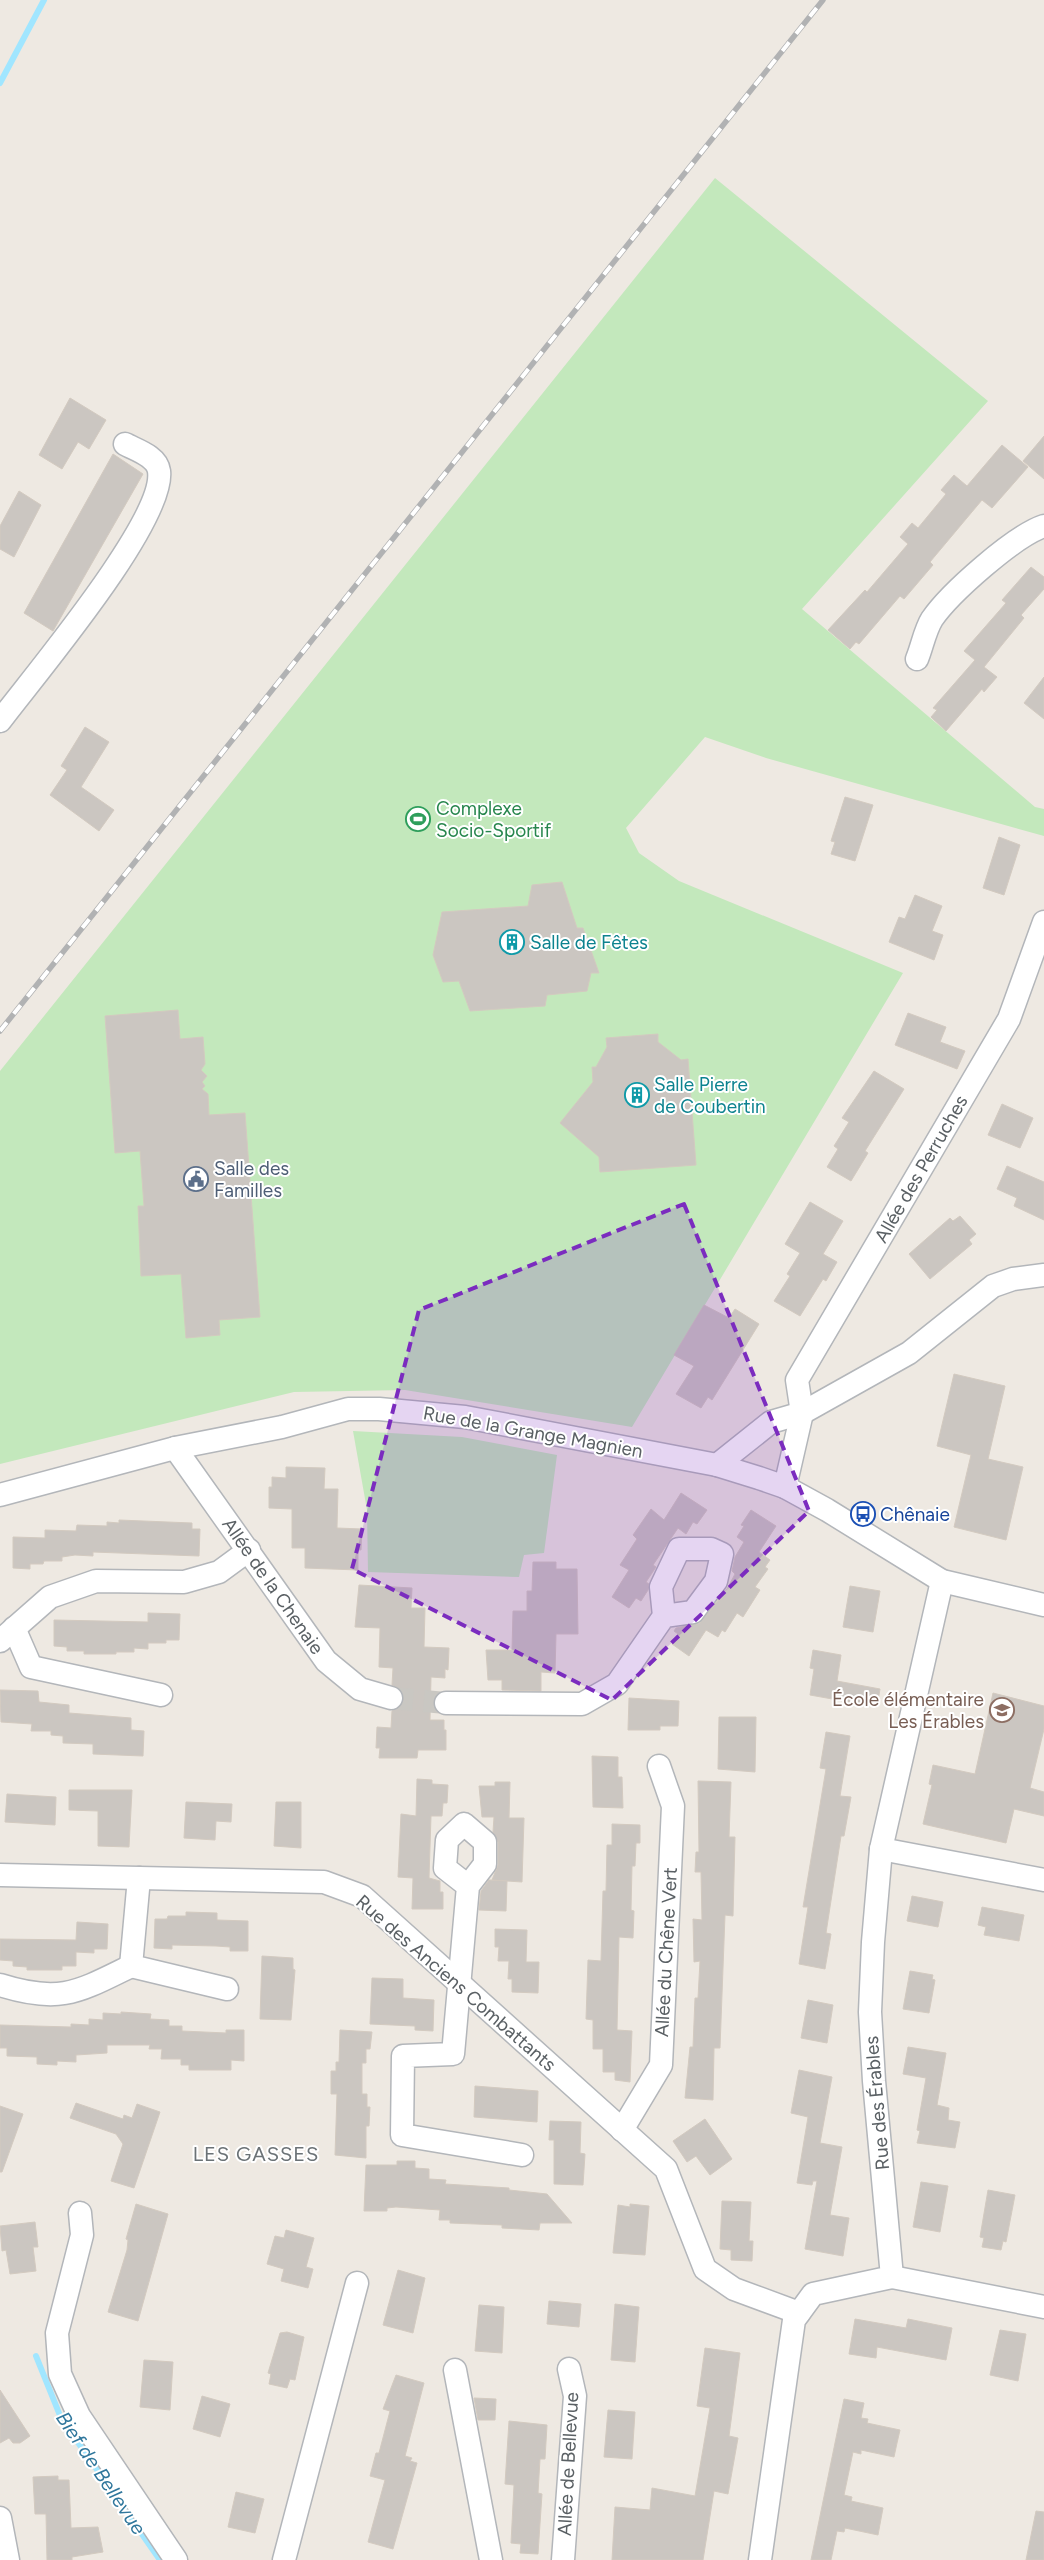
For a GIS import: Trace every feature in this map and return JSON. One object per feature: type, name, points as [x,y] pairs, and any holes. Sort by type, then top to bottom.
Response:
[{"type":"street","points":[[0,721],[75,625],[113,570],[148,514],[159,486],[159,469],[152,458],[125,444]]},
{"type":"street","points":[[917,659],[932,620],[976,573],[1030,531],[1044,526]]},
{"type":"street","name":"Allée des Perruches","points":[[802,1413],[797,1380],[1009,1019],[1044,922]]},
{"type":"street","points":[[717,1465],[771,1422],[802,1413],[908,1354],[993,1286],[1013,1279],[1044,1275]]},
{"type":"street","name":"Rue de la Grange Magnien","points":[[0,1495],[175,1448],[282,1427],[348,1409],[379,1409],[465,1417],[717,1465],[785,1487],[827,1510],[942,1581],[1044,1605]]},
{"type":"street","points":[[785,1487],[802,1413]]},
{"type":"street","name":"Allée de la Chenaie","points":[[175,1448],[326,1661],[360,1689],[391,1698]]},
{"type":"street","points":[[161,1695],[32,1666],[7,1635],[50,1597],[78,1587],[96,1581],[184,1582],[218,1572],[249,1550]]},
{"type":"street","name":"Rue des Érables","points":[[892,2277],[874,2081],[870,2012],[873,1942],[882,1849],[942,1581]]},
{"type":"street","points":[[446,1703],[582,1704],[617,1684],[664,1616]]},
{"type":"street","name":"Allée du Chêne Vert","points":[[622,2130],[660,2065],[673,1806],[659,1766]]},
{"type":"street","points":[[882,1849],[1044,1880]]},
{"type":"street","name":"Rue des Anciens Combattants","points":[[0,1875],[324,1882],[362,1896],[666,2169],[705,2269],[734,2289],[799,2313]]},
{"type":"street","points":[[131,1966],[139,1878]]},
{"type":"street","points":[[468,1886],[453,2054],[403,2056],[402,2135],[522,2154]]},
{"type":"street","points":[[0,1985],[32,1994],[54,1995],[80,1991],[131,1966],[227,1989]]},
{"type":"street","points":[[80,2213],[82,2235],[57,2333],[60,2374],[79,2416],[176,2560]]},
{"type":"street","points":[[760,2560],[794,2320],[813,2294],[892,2277],[1044,2307]]},
{"type":"street","points":[[284,2560],[357,2283]]},
{"type":"street","name":"Allée de Bellevue","points":[[564,2560],[575,2396],[569,2368]]},
{"type":"street","points":[[455,2370],[491,2560]]},
{"type":"street","points":[[0,2518],[8,2560]]},
{"type":"highlighted area","points":[[684,1204],[809,1511],[612,1700],[352,1569],[419,1310]]},
{"type":"green space","name":"Complexe Socio-Sportif","points":[[715,178],[988,401],[802,609],[1035,807],[1044,809],[1044,836],[766,758],[705,737],[626,828],[639,853],[679,881],[903,973],[632,1427],[405,1390],[294,1392],[0,1464],[0,1071]]},
{"type":"green space","points":[[353,1431],[462,1437],[557,1455],[544,1553],[524,1555],[519,1577],[368,1572],[367,1510]]},
{"type":"building","points":[[70,398],[106,420],[89,449],[78,442],[62,469],[39,455]]},
{"type":"building","points":[[1044,436],[1044,479],[1023,461]]},
{"type":"building","points":[[1002,445],[1028,467],[992,508],[982,500],[930,562],[933,565],[904,599],[900,596],[859,644],[856,642],[850,649],[828,630],[865,590],[867,592],[908,544],[900,537],[912,523],[918,528],[946,494],[941,490],[954,475],[967,486]]},
{"type":"building","points":[[113,454],[143,474],[53,631],[24,613]]},
{"type":"building","points":[[19,491],[41,505],[14,557],[0,549],[0,526]]},
{"type":"building","points":[[1031,567],[1044,577],[1044,589],[1021,615],[1024,618],[984,667],[997,677],[984,692],[982,689],[946,731],[931,717],[937,710],[933,708],[975,660],[964,651],[1006,603],[1002,600]]},
{"type":"building","points":[[1044,677],[1044,719],[1024,703]]},
{"type":"building","points":[[85,727],[109,742],[81,787],[114,810],[99,831],[50,795],[67,770],[61,766]]},
{"type":"building","points":[[845,797],[873,805],[855,861],[831,854],[835,842],[831,841]]},
{"type":"building","points":[[999,837],[1020,845],[1004,895],[983,888]]},
{"type":"building","name":"Salle de Fêtes","points":[[562,882],[577,928],[583,928],[599,973],[591,973],[587,991],[547,995],[545,1006],[470,1011],[459,981],[443,982],[433,955],[442,912],[528,906],[532,885]]},
{"type":"building","points":[[915,895],[942,906],[932,931],[943,935],[934,960],[889,942],[899,917],[905,919]]},
{"type":"building","name":"Salle des Familles","points":[[178,1010],[180,1039],[203,1037],[205,1064],[201,1070],[207,1076],[202,1082],[205,1086],[202,1089],[208,1094],[209,1115],[245,1113],[260,1317],[219,1320],[220,1335],[186,1338],[181,1274],[141,1276],[138,1206],[144,1206],[140,1151],[115,1153],[105,1016]]},
{"type":"building","points":[[908,1013],[946,1027],[940,1042],[965,1051],[957,1069],[895,1045]]},
{"type":"building","name":"Salle Pierre de Coubertin","points":[[658,1034],[658,1042],[681,1060],[688,1059],[696,1165],[600,1172],[599,1157],[560,1123],[593,1082],[592,1067],[596,1067],[607,1047],[606,1038]]},
{"type":"building","points":[[874,1071],[904,1089],[865,1151],[868,1153],[851,1181],[827,1167],[838,1149],[834,1146],[849,1122],[842,1118]]},
{"type":"building","points":[[1002,1104],[1033,1118],[1020,1148],[988,1135]]},
{"type":"building","points":[[1007,1166],[1044,1182],[1044,1220],[1014,1206],[1017,1198],[997,1189]]},
{"type":"building","points":[[810,1202],[843,1221],[823,1254],[837,1262],[826,1281],[823,1279],[800,1316],[774,1301],[790,1276],[787,1274],[800,1253],[785,1244]]},
{"type":"building","points":[[960,1216],[976,1234],[969,1240],[972,1244],[930,1279],[909,1254],[950,1218],[953,1221]]},
{"type":"building","points":[[704,1305],[729,1318],[735,1309],[759,1324],[712,1400],[708,1397],[701,1408],[676,1394],[694,1366],[674,1355]]},
{"type":"building","points":[[954,1374],[1005,1386],[988,1459],[1023,1467],[1006,1540],[954,1527],[971,1455],[937,1446]]},
{"type":"building","points":[[286,1467],[325,1468],[324,1489],[338,1489],[337,1528],[362,1529],[361,1550],[358,1550],[358,1570],[305,1568],[305,1548],[292,1548],[292,1509],[269,1508],[269,1487],[272,1487],[272,1477],[286,1478]]},
{"type":"building","points":[[681,1493],[707,1510],[697,1524],[693,1522],[686,1534],[678,1528],[653,1565],[656,1567],[646,1582],[649,1584],[648,1590],[641,1601],[636,1598],[629,1608],[612,1597],[629,1570],[620,1565],[637,1539],[633,1535],[651,1509],[664,1520]]},
{"type":"building","points":[[751,1510],[776,1526],[759,1552],[770,1560],[765,1567],[768,1569],[755,1587],[760,1590],[743,1617],[737,1613],[725,1632],[722,1630],[718,1637],[706,1630],[689,1656],[672,1644],[678,1634],[674,1631],[676,1628],[700,1623],[727,1589],[735,1574],[732,1571],[735,1557],[744,1542],[737,1537],[744,1526],[741,1525]]},
{"type":"building","points":[[119,1520],[192,1523],[192,1529],[200,1529],[199,1556],[93,1552],[93,1556],[75,1555],[62,1557],[62,1561],[44,1561],[43,1564],[30,1564],[30,1569],[13,1568],[13,1537],[45,1538],[45,1530],[76,1531],[77,1525],[107,1526],[107,1522],[119,1523]]},
{"type":"building","points":[[533,1562],[556,1562],[556,1569],[577,1569],[578,1634],[556,1634],[555,1673],[541,1672],[541,1691],[502,1690],[502,1680],[488,1680],[486,1650],[512,1650],[513,1611],[527,1611],[527,1591],[532,1591]]},
{"type":"building","points":[[359,1585],[412,1588],[411,1608],[425,1608],[424,1647],[449,1648],[448,1670],[445,1669],[445,1678],[431,1677],[430,1720],[444,1720],[446,1750],[418,1750],[417,1758],[379,1758],[380,1748],[376,1748],[377,1727],[391,1728],[392,1711],[400,1707],[404,1695],[400,1689],[392,1685],[393,1668],[379,1667],[380,1628],[355,1627]]},
{"type":"building","points":[[850,1586],[880,1591],[873,1632],[843,1627]]},
{"type":"building","points":[[148,1613],[180,1614],[179,1640],[166,1640],[166,1643],[148,1643],[148,1649],[134,1648],[134,1652],[116,1652],[116,1654],[84,1654],[84,1651],[67,1651],[67,1647],[54,1646],[54,1620],[148,1622]]},
{"type":"building","points":[[813,1650],[841,1655],[837,1681],[880,1689],[877,1707],[810,1695],[814,1669],[810,1668]]},
{"type":"building","points":[[0,1690],[38,1691],[39,1702],[69,1705],[69,1713],[131,1718],[131,1730],[144,1731],[143,1756],[93,1754],[93,1744],[63,1743],[63,1736],[51,1735],[51,1731],[31,1731],[32,1724],[1,1722]]},
{"type":"building","name":"École élémentaire Les Érables","points":[[993,1693],[1044,1706],[1044,1729],[1030,1788],[1044,1792],[1044,1816],[1014,1809],[1006,1843],[923,1824],[932,1785],[929,1784],[933,1765],[975,1774]]},
{"type":"building","points":[[629,1698],[679,1701],[678,1726],[660,1726],[660,1730],[628,1730]]},
{"type":"building","points":[[719,1717],[756,1717],[755,1772],[718,1769]]},
{"type":"building","points":[[826,1732],[850,1736],[840,1796],[851,1797],[844,1836],[841,1836],[826,1933],[831,1934],[825,1969],[799,1964],[808,1907],[803,1907],[826,1769],[820,1768]]},
{"type":"building","points":[[592,1756],[618,1757],[618,1777],[622,1777],[623,1808],[593,1807]]},
{"type":"building","points":[[417,1779],[432,1780],[432,1784],[448,1785],[447,1803],[443,1803],[442,1816],[431,1816],[429,1878],[440,1881],[440,1892],[443,1892],[443,1909],[412,1909],[413,1878],[398,1877],[401,1814],[416,1816]]},
{"type":"building","points":[[698,1781],[731,1782],[729,1837],[735,1837],[733,1916],[725,1915],[720,2048],[714,2048],[713,2100],[685,2098],[690,2047],[693,2047],[695,1998],[698,1998],[700,1961],[694,1962],[693,1919],[702,1920],[701,1872],[695,1872],[696,1852],[699,1852]]},
{"type":"building","points":[[495,1782],[510,1782],[509,1818],[524,1818],[522,1882],[492,1880],[498,1865],[498,1842],[493,1832],[494,1817],[482,1817],[479,1786],[495,1786]]},
{"type":"building","points":[[69,1790],[132,1790],[129,1847],[98,1846],[98,1811],[69,1810]]},
{"type":"building","points":[[7,1794],[56,1797],[55,1825],[5,1822]]},
{"type":"building","points":[[186,1802],[232,1804],[231,1822],[216,1821],[215,1840],[184,1838]]},
{"type":"building","points":[[276,1802],[301,1802],[301,1848],[274,1846]]},
{"type":"building","points":[[612,1824],[640,1825],[640,1843],[636,1843],[635,1866],[632,1866],[631,1910],[634,1911],[633,1938],[619,1937],[617,2030],[632,2031],[630,2082],[615,2080],[615,2072],[603,2072],[603,2049],[593,2049],[593,2020],[586,2019],[588,1960],[601,1961],[603,1891],[606,1891],[607,1845],[612,1845]]},
{"type":"building","points":[[489,1880],[507,1881],[506,1911],[479,1910],[481,1891]]},
{"type":"building","points":[[912,1896],[943,1902],[938,1927],[907,1921]]},
{"type":"building","points":[[982,1907],[1024,1915],[1019,1941],[984,1935],[986,1927],[978,1925]]},
{"type":"building","points":[[186,1912],[217,1913],[217,1920],[248,1921],[248,1951],[230,1951],[230,1947],[216,1946],[172,1945],[172,1949],[154,1948],[155,1919],[167,1919],[168,1916],[186,1916]]},
{"type":"building","points":[[77,1922],[108,1924],[107,1949],[94,1949],[94,1953],[76,1952],[76,1966],[62,1966],[62,1970],[27,1970],[27,1967],[13,1966],[13,1961],[0,1960],[0,1939],[76,1940]]},
{"type":"building","points":[[495,1929],[527,1930],[526,1962],[539,1962],[538,1993],[512,1992],[512,1979],[508,1979],[509,1961],[498,1961],[499,1947],[495,1947]]},
{"type":"building","points":[[262,1956],[293,1958],[293,1969],[295,1970],[291,2020],[260,2019]]},
{"type":"building","points":[[910,1971],[933,1975],[932,1979],[935,1980],[929,2013],[903,2009]]},
{"type":"building","points":[[372,1978],[403,1979],[403,1998],[434,2000],[433,2031],[415,2030],[415,2026],[370,2024]]},
{"type":"building","points":[[808,2000],[833,2005],[827,2043],[801,2038]]},
{"type":"building","points":[[121,2012],[151,2014],[150,2019],[169,2020],[169,2026],[182,2026],[182,2031],[226,2033],[226,2030],[244,2030],[244,2061],[231,2060],[231,2070],[189,2070],[189,2065],[181,2065],[181,2059],[161,2059],[162,2049],[149,2049],[150,2045],[107,2045],[107,2053],[76,2055],[76,2062],[57,2061],[57,2065],[37,2064],[37,2057],[7,2056],[7,2048],[0,2048],[0,2025],[71,2027],[71,2024],[89,2025],[89,2019],[103,2020],[103,2013],[121,2014]]},
{"type":"building","points":[[340,2030],[372,2032],[370,2049],[366,2049],[366,2063],[362,2063],[362,2094],[367,2094],[367,2107],[370,2107],[369,2126],[366,2126],[366,2158],[335,2155],[337,2094],[331,2094],[331,2071],[336,2071],[336,2062],[339,2062]]},
{"type":"building","points":[[908,2047],[946,2053],[937,2105],[949,2108],[948,2120],[960,2122],[955,2148],[917,2143],[920,2131],[917,2130],[926,2078],[903,2074]]},
{"type":"building","points":[[799,2070],[832,2077],[820,2143],[842,2147],[830,2215],[849,2218],[843,2256],[805,2249],[817,2181],[813,2181],[812,2185],[797,2183],[808,2117],[791,2113]]},
{"type":"building","points":[[475,2086],[538,2091],[537,2122],[474,2117]]},
{"type":"building","points":[[76,2103],[123,2119],[124,2115],[132,2118],[137,2104],[160,2112],[134,2188],[111,2181],[123,2144],[116,2134],[70,2118]]},
{"type":"building","points":[[0,2106],[23,2114],[2,2172],[0,2172]]},
{"type":"building","points":[[705,2119],[732,2159],[710,2175],[696,2156],[687,2162],[673,2141]]},
{"type":"building","points":[[550,2121],[581,2122],[580,2153],[585,2154],[583,2185],[554,2184],[554,2140],[549,2140]]},
{"type":"building","points":[[397,2161],[415,2161],[415,2168],[429,2169],[429,2179],[446,2180],[445,2184],[509,2188],[509,2190],[547,2194],[572,2223],[540,2223],[539,2230],[502,2228],[502,2225],[450,2223],[450,2220],[439,2220],[440,2210],[396,2207],[387,2208],[387,2211],[364,2211],[366,2165],[397,2165]]},
{"type":"building","points":[[921,2182],[948,2186],[940,2232],[913,2227]]},
{"type":"building","points":[[988,2190],[1015,2195],[1006,2242],[1003,2241],[1001,2250],[982,2247],[984,2238],[980,2237]]},
{"type":"building","points":[[722,2201],[751,2202],[749,2241],[753,2241],[752,2261],[731,2260],[731,2250],[720,2249]]},
{"type":"building","points":[[136,2204],[168,2214],[138,2321],[108,2312],[127,2250],[128,2240],[126,2239]]},
{"type":"building","points":[[630,2204],[649,2206],[645,2255],[613,2253],[618,2205],[630,2207]]},
{"type":"building","points":[[35,2222],[38,2247],[33,2247],[36,2271],[10,2274],[6,2250],[2,2251],[0,2226]]},
{"type":"building","points":[[286,2230],[314,2238],[306,2267],[313,2269],[308,2288],[281,2281],[284,2269],[267,2264],[275,2236],[284,2238]]},
{"type":"building","points":[[398,2270],[425,2278],[413,2333],[383,2325]]},
{"type":"building","points":[[549,2301],[581,2304],[579,2327],[547,2324]]},
{"type":"building","points":[[615,2304],[639,2307],[635,2362],[611,2360]]},
{"type":"building","points":[[479,2305],[504,2307],[502,2353],[475,2351]]},
{"type":"building","points":[[855,2319],[906,2328],[908,2319],[952,2328],[946,2360],[877,2347],[876,2358],[849,2354]]},
{"type":"building","points":[[1000,2330],[1026,2334],[1018,2381],[990,2375]]},
{"type":"building","points":[[287,2332],[304,2337],[295,2380],[290,2379],[287,2388],[269,2384],[271,2374],[268,2373],[280,2333]]},
{"type":"building","points":[[705,2348],[740,2353],[729,2436],[738,2438],[728,2494],[714,2491],[703,2560],[612,2560],[615,2507],[650,2510],[652,2488],[695,2496],[710,2408],[697,2406]]},
{"type":"building","points":[[144,2360],[173,2362],[170,2410],[140,2407]]},
{"type":"building","points":[[396,2375],[424,2383],[405,2456],[412,2458],[410,2461],[417,2463],[393,2549],[368,2542],[385,2480],[370,2476],[376,2453],[379,2453],[390,2411],[383,2409]]},
{"type":"building","points":[[0,2390],[30,2436],[20,2443],[13,2443],[9,2438],[0,2443]]},
{"type":"building","points":[[202,2396],[230,2404],[220,2437],[193,2429]]},
{"type":"building","points":[[474,2398],[496,2399],[495,2420],[478,2420]]},
{"type":"building","points":[[844,2399],[864,2403],[861,2418],[868,2419],[867,2423],[900,2430],[894,2457],[861,2450],[861,2454],[853,2452],[844,2495],[852,2497],[851,2501],[883,2508],[878,2535],[845,2528],[844,2532],[837,2531],[831,2560],[811,2560]]},
{"type":"building","points":[[608,2410],[635,2412],[632,2459],[604,2457]]},
{"type":"building","points":[[509,2421],[547,2425],[545,2459],[540,2459],[538,2493],[542,2494],[538,2554],[520,2553],[521,2544],[511,2543],[514,2485],[505,2484]]},
{"type":"building","points":[[58,2476],[58,2480],[69,2480],[71,2528],[98,2527],[103,2552],[72,2557],[72,2560],[47,2560],[46,2514],[35,2514],[33,2477]]},
{"type":"building","points":[[236,2492],[264,2499],[255,2533],[228,2527]]},
{"type":"building","points":[[1036,2511],[1044,2512],[1044,2560],[1026,2560]]},
{"type":"waterway","name":"Bief de Bellevue","points":[[0,83],[44,0]]},
{"type":"waterway","name":"Bief de Bellevue","points":[[36,2356],[61,2418],[160,2560]]},
{"type":"tunnel","points":[[391,1698],[446,1703]]},
{"type":"railway","points":[[0,1031],[823,0]]},
{"type":"place","name":"Complexe Socio-Sportif","points":[[418,819]]},
{"type":"place","name":"Salle de Fêtes","points":[[512,942]]},
{"type":"place","name":"Salle Pierre de Coubertin","points":[[637,1095]]},
{"type":"place","name":"Salle des Familles","points":[[196,1179]]},
{"type":"place","name":"Chênaie","points":[[863,1514]]},
{"type":"place","name":"École élémentaire Les Érables","points":[[1002,1710]]},
{"type":"district","name":"LES GASSES","points":[[256,2154]]}]
